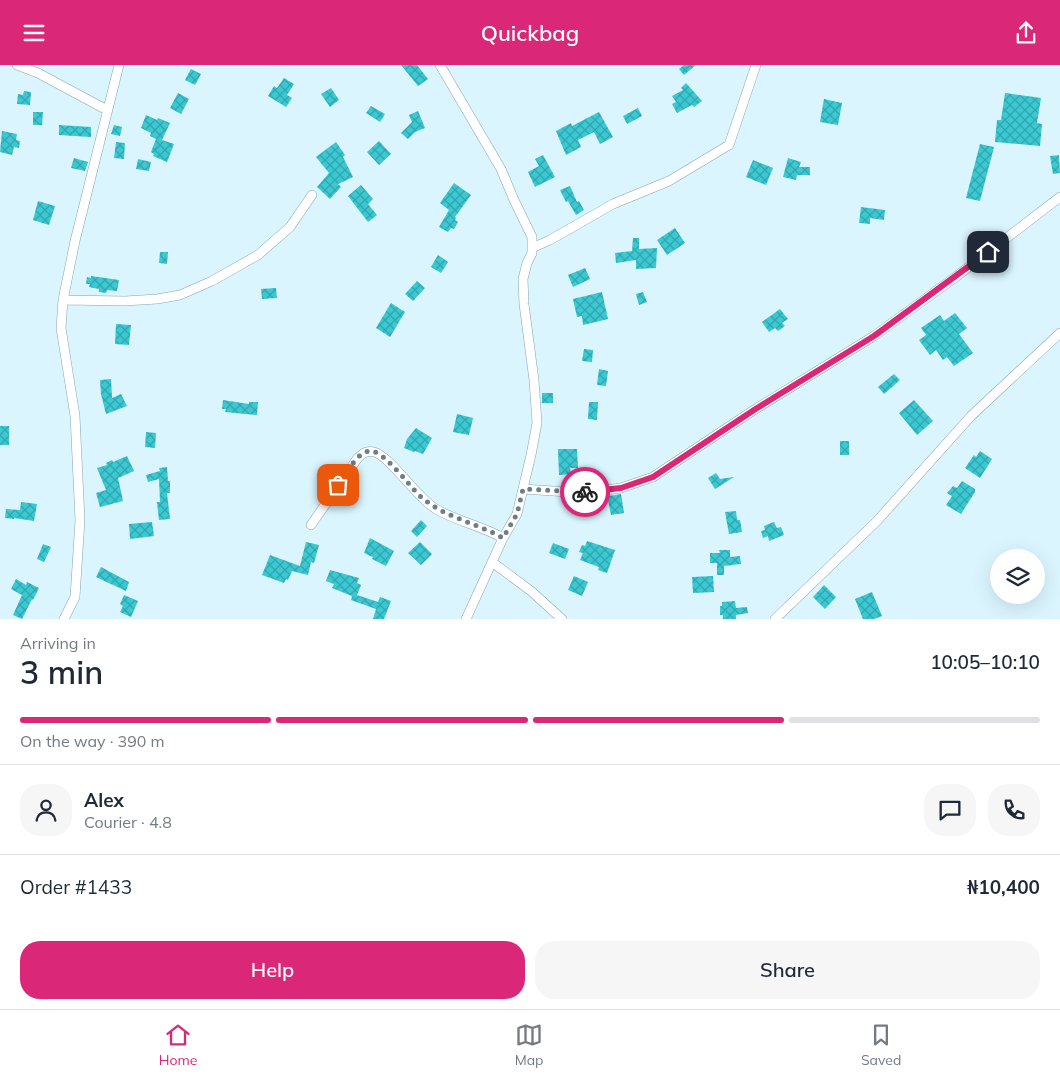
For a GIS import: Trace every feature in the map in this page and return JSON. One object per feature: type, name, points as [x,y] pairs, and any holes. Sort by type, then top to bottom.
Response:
[{"type":"street","points":[[16,65],[38,73],[107,110]]},
{"type":"street","points":[[64,619],[75,597],[80,520],[75,416],[61,327],[63,300],[75,241],[119,65]]},
{"type":"street","points":[[440,65],[501,169],[532,237],[532,248],[523,279],[524,305],[534,380],[537,423],[532,455],[517,514],[503,538],[466,619]]},
{"type":"street","points":[[532,248],[550,240],[613,204],[669,181],[730,145],[756,65]]},
{"type":"street","points":[[63,300],[125,301],[180,295],[212,281],[258,255],[290,227],[312,195]]},
{"type":"street","points":[[523,489],[583,493],[621,488],[653,477],[754,410],[874,336],[957,276],[1060,197]]},
{"type":"street","points":[[775,619],[877,521],[971,416],[1060,333]]},
{"type":"street","points":[[311,525],[357,459],[364,452],[373,451],[382,456],[435,509],[492,531],[503,538]]},
{"type":"street","points":[[492,562],[531,591],[562,619]]},
{"type":"building","points":[[401,65],[417,65],[428,79],[418,86]]},
{"type":"building","points":[[684,65],[696,65],[684,75],[679,69]]},
{"type":"building","points":[[191,69],[201,74],[195,85],[185,80]]},
{"type":"building","points":[[284,78],[294,84],[287,95],[292,98],[286,107],[268,96],[274,86],[277,88]]},
{"type":"building","points":[[686,83],[702,101],[694,107],[692,105],[677,113],[672,104],[676,102],[672,96],[683,90],[681,88]]},
{"type":"building","points":[[331,88],[339,100],[330,107],[321,94]]},
{"type":"building","points":[[24,91],[31,92],[30,105],[17,104],[18,94],[23,95]]},
{"type":"building","points":[[178,93],[189,99],[181,114],[170,108]]},
{"type":"building","points":[[1005,93],[1041,98],[1037,123],[1042,124],[1040,146],[995,142],[997,120],[1001,120]]},
{"type":"building","points":[[824,99],[842,103],[838,125],[820,122]]},
{"type":"building","points":[[371,106],[385,114],[380,122],[366,113]]},
{"type":"building","points":[[638,108],[642,116],[627,124],[623,116]]},
{"type":"building","points":[[418,111],[425,128],[415,132],[408,139],[401,133],[412,122],[409,115]]},
{"type":"building","points":[[33,112],[43,112],[42,125],[33,125]]},
{"type":"building","points":[[599,112],[613,137],[600,144],[594,132],[578,140],[581,147],[566,155],[556,131],[571,123],[572,126]]},
{"type":"building","points":[[146,115],[170,123],[162,140],[174,144],[167,162],[153,156],[154,154],[151,152],[156,139],[150,136],[151,133],[141,128]]},
{"type":"building","points":[[59,125],[91,127],[91,137],[59,135]]},
{"type":"building","points":[[114,125],[122,127],[120,136],[111,134]]},
{"type":"building","points":[[2,131],[17,134],[16,140],[20,141],[19,148],[14,147],[12,155],[0,152]]},
{"type":"building","points":[[379,141],[391,154],[379,165],[367,152]]},
{"type":"building","points":[[116,142],[125,143],[124,159],[114,158]]},
{"type":"building","points":[[336,142],[345,155],[343,157],[353,177],[338,184],[341,187],[330,199],[317,187],[329,173],[316,157]]},
{"type":"building","points":[[980,144],[994,147],[980,201],[966,198]]},
{"type":"building","points":[[543,155],[555,177],[535,187],[528,172],[539,166],[535,159]]},
{"type":"building","points":[[1059,155],[1060,173],[1053,174],[1050,156]]},
{"type":"building","points":[[74,158],[88,162],[85,171],[71,168]]},
{"type":"building","points":[[788,158],[801,162],[799,167],[810,167],[810,175],[797,175],[796,180],[783,177]]},
{"type":"building","points":[[138,159],[151,162],[149,171],[136,169]]},
{"type":"building","points":[[753,160],[773,168],[766,185],[746,177]]},
{"type":"building","points":[[454,183],[471,195],[455,217],[455,220],[458,222],[454,229],[451,228],[448,232],[439,227],[449,210],[440,203]]},
{"type":"building","points":[[361,185],[373,199],[368,204],[377,215],[368,222],[348,196]]},
{"type":"building","points":[[570,186],[577,202],[579,201],[584,210],[576,215],[560,190]]},
{"type":"building","points":[[38,201],[55,206],[49,225],[33,220]]},
{"type":"building","points":[[861,207],[885,210],[884,220],[870,218],[870,224],[859,223]]},
{"type":"building","points":[[675,228],[685,243],[667,255],[657,240]]},
{"type":"building","points":[[633,238],[639,238],[639,249],[657,248],[656,268],[636,269],[636,260],[616,263],[615,253],[632,251]]},
{"type":"building","points":[[160,252],[168,252],[167,264],[159,263]]},
{"type":"building","points":[[438,255],[448,262],[441,273],[431,267]]},
{"type":"building","points":[[585,268],[590,279],[573,287],[568,275]]},
{"type":"building","points":[[91,276],[119,280],[117,291],[107,290],[106,293],[99,292],[99,289],[89,287],[90,284],[86,284],[87,277],[91,278]]},
{"type":"building","points":[[417,281],[425,288],[413,301],[405,294]]},
{"type":"building","points":[[276,288],[277,298],[262,299],[261,289]]},
{"type":"building","points":[[602,292],[608,319],[583,325],[582,316],[577,317],[573,299]]},
{"type":"building","points":[[643,292],[647,302],[639,305],[636,294]]},
{"type":"building","points":[[391,303],[405,312],[390,337],[376,328]]},
{"type":"building","points":[[780,309],[788,319],[782,323],[785,326],[778,331],[775,328],[769,332],[762,322]]},
{"type":"building","points":[[955,313],[967,328],[959,334],[973,353],[954,366],[947,357],[943,360],[936,350],[930,355],[919,340],[926,335],[921,328],[940,315],[944,321]]},
{"type":"building","points":[[116,324],[131,325],[129,345],[115,344]]},
{"type":"building","points":[[584,349],[593,350],[592,362],[582,361]]},
{"type":"building","points":[[599,369],[608,371],[606,386],[597,385]]},
{"type":"building","points":[[894,374],[900,380],[884,394],[878,387]]},
{"type":"building","points":[[111,379],[112,398],[121,394],[127,406],[106,414],[100,380]]},
{"type":"building","points":[[542,393],[553,393],[553,403],[542,403]]},
{"type":"building","points":[[223,400],[249,404],[249,402],[258,402],[257,415],[225,412],[226,409],[222,409]]},
{"type":"building","points":[[914,400],[933,421],[917,435],[899,413]]},
{"type":"building","points":[[589,402],[598,402],[597,420],[588,419]]},
{"type":"building","points":[[457,414],[473,418],[469,435],[453,432]]},
{"type":"building","points":[[0,426],[9,426],[9,445],[0,445]]},
{"type":"building","points":[[416,428],[432,438],[423,454],[404,448],[407,439]]},
{"type":"building","points":[[146,432],[156,433],[155,448],[145,447]]},
{"type":"building","points":[[840,441],[849,441],[849,455],[840,455]]},
{"type":"building","points":[[558,449],[577,449],[578,468],[570,468],[571,474],[559,475]]},
{"type":"building","points":[[980,451],[992,459],[980,478],[965,468],[974,455],[976,457]]},
{"type":"building","points":[[127,456],[134,471],[118,478],[123,501],[100,507],[96,493],[106,490],[97,468],[107,465],[106,463],[112,460],[113,462]]},
{"type":"building","points":[[167,467],[168,481],[170,481],[170,493],[167,493],[170,519],[159,520],[157,502],[160,502],[159,479],[148,482],[146,475],[160,471],[159,468]]},
{"type":"building","points":[[716,473],[720,479],[734,477],[715,489],[708,478]]},
{"type":"building","points":[[962,481],[975,489],[975,492],[961,514],[946,505],[952,496],[947,493],[953,486],[957,488]]},
{"type":"building","points":[[621,494],[624,513],[611,515],[608,500],[604,501],[603,497]]},
{"type":"building","points":[[21,502],[37,504],[34,521],[5,518],[6,509],[20,510]]},
{"type":"building","points":[[736,511],[737,520],[740,520],[742,532],[729,534],[725,512]]},
{"type":"building","points":[[421,520],[427,526],[417,537],[411,531]]},
{"type":"building","points":[[152,522],[154,536],[130,539],[129,524]]},
{"type":"building","points":[[774,522],[777,528],[781,527],[784,535],[769,541],[768,536],[763,538],[761,531],[765,530],[764,526]]},
{"type":"building","points":[[370,538],[394,551],[386,566],[364,553]]},
{"type":"building","points":[[587,541],[615,550],[607,573],[598,570],[599,567],[580,560],[583,553],[579,552],[582,545],[585,546]]},
{"type":"building","points":[[306,542],[319,545],[314,563],[311,562],[308,575],[292,571],[288,580],[286,579],[284,583],[262,575],[270,555],[300,566]]},
{"type":"building","points":[[420,542],[432,554],[421,565],[408,553]]},
{"type":"building","points":[[553,543],[569,549],[565,559],[549,553]]},
{"type":"building","points":[[43,544],[51,547],[44,562],[37,559]]},
{"type":"building","points":[[719,550],[730,550],[730,557],[740,556],[741,564],[724,566],[724,575],[717,575],[717,563],[710,563],[710,553],[720,553]]},
{"type":"building","points":[[101,567],[129,582],[126,591],[96,577]]},
{"type":"building","points":[[330,570],[359,578],[357,583],[361,585],[357,595],[378,602],[380,597],[391,601],[384,619],[373,619],[376,609],[351,600],[352,596],[332,588],[334,584],[326,581]]},
{"type":"building","points":[[574,576],[588,582],[582,596],[568,590]]},
{"type":"building","points":[[713,576],[714,592],[693,593],[692,577]]},
{"type":"building","points":[[16,579],[26,585],[27,582],[39,588],[22,619],[13,615],[22,595],[11,589]]},
{"type":"building","points":[[824,585],[836,597],[825,609],[813,597]]},
{"type":"building","points":[[872,592],[882,616],[874,619],[863,619],[855,599]]},
{"type":"building","points":[[124,595],[138,601],[131,617],[120,612],[123,606],[120,604]]},
{"type":"building","points":[[735,601],[736,608],[747,607],[748,613],[736,615],[736,619],[723,619],[723,615],[720,615],[722,602]]},
{"type":"way so far","points":[[338,485],[364,452],[373,451],[382,456],[435,509],[492,531],[503,538],[517,514],[523,489],[585,492]]},
{"type":"route","points":[[585,492],[621,488],[653,477],[754,410],[874,336],[988,252]]}]
